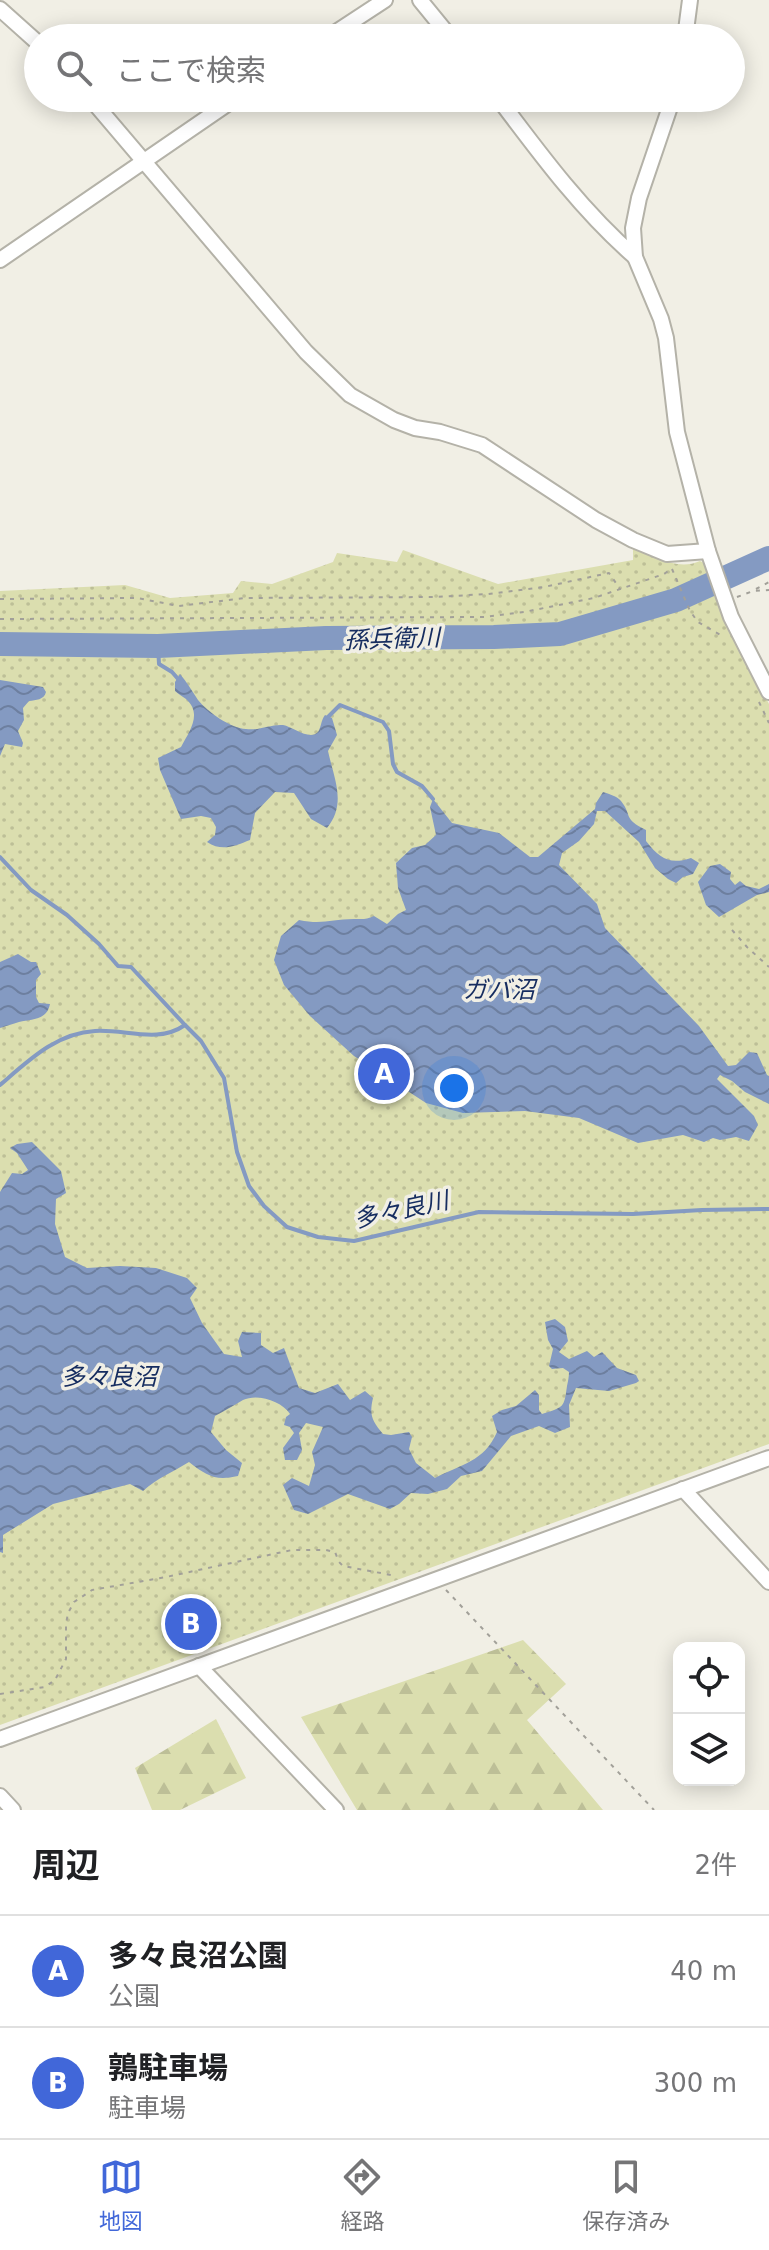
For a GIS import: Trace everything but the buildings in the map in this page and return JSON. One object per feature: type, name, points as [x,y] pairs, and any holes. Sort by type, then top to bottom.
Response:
[{"type":"street","points":[[348,24],[385,0]]},
{"type":"street","points":[[420,0],[440,24]]},
{"type":"street","points":[[687,24],[690,0]]},
{"type":"street","points":[[0,9],[24,30]]},
{"type":"street","points":[[102,112],[306,352],[350,395],[415,428],[482,445],[596,520],[633,540],[667,554],[709,556]]},
{"type":"street","points":[[0,260],[216,112]]},
{"type":"street","points":[[509,112],[580,203],[635,257]]},
{"type":"street","points":[[668,112],[639,198],[633,228],[635,257],[661,319],[671,372],[677,432],[709,556],[762,694]]},
{"type":"street","points":[[0,1739],[769,1458]]},
{"type":"street","points":[[683,1489],[769,1582]]},
{"type":"street","points":[[199,1666],[336,1810]]},
{"type":"street","points":[[0,1796],[13,1810]]},
{"type":"path","points":[[0,619],[484,617],[594,598],[664,574],[672,568],[690,611],[698,622],[730,640]]},
{"type":"path","points":[[0,599],[137,598],[179,606],[245,598],[435,597],[544,587],[609,573],[620,590]]},
{"type":"path","points":[[753,591],[769,582]]},
{"type":"path","points":[[724,599],[769,590]]},
{"type":"path","points":[[762,694],[769,723]]},
{"type":"path","points":[[732,930],[769,967]]},
{"type":"path","points":[[0,1694],[45,1687],[55,1680],[66,1659],[68,1613],[74,1602],[92,1590],[292,1550],[335,1552],[343,1566],[391,1575],[396,1585]]},
{"type":"path","points":[[436,1580],[654,1810]]},
{"type":"green space","points":[[633,547],[675,564],[704,563],[718,603],[769,704],[769,1444],[0,1725],[0,591],[125,585],[170,598],[233,593],[241,581],[272,584],[333,562],[337,553],[397,562],[403,550],[498,584],[633,560]]},
{"type":"green space","points":[[523,1640],[566,1684],[527,1720],[603,1810],[357,1810],[301,1717]]},
{"type":"green space","points":[[216,1719],[246,1778],[180,1810],[152,1810],[135,1768]]},
{"type":"water","points":[[180,674],[207,709],[226,723],[240,728],[283,725],[311,735],[318,732],[325,715],[332,718],[337,735],[328,751],[338,800],[327,828],[311,819],[294,793],[275,792],[255,813],[250,840],[234,846],[218,847],[207,842],[215,835],[216,827],[211,818],[181,819],[158,758],[181,747],[193,723],[191,705],[175,691],[175,682]]},
{"type":"water","points":[[0,680],[43,687],[46,692],[42,698],[29,701],[23,708],[24,720],[18,731],[22,747],[5,744],[0,756]]},
{"type":"water","name":"ガバ沼","points":[[603,792],[621,801],[631,820],[646,830],[646,841],[661,856],[677,861],[691,858],[699,863],[693,874],[676,883],[668,879],[655,868],[639,842],[605,811],[597,811],[594,824],[579,841],[562,853],[559,865],[597,904],[605,928],[699,1026],[728,1066],[736,1065],[749,1052],[757,1053],[769,1076],[769,1104],[720,1075],[717,1079],[754,1116],[758,1125],[749,1141],[736,1137],[713,1138],[704,1142],[683,1135],[638,1143],[579,1118],[525,1111],[463,1113],[426,1103],[354,1056],[310,1016],[284,985],[274,960],[281,936],[299,920],[321,922],[374,916],[387,924],[406,910],[398,888],[396,863],[412,848],[425,845],[436,835],[430,807],[433,799],[452,823],[499,833],[530,857],[538,857],[595,809]]},
{"type":"water","points":[[720,864],[731,872],[730,879],[735,885],[740,881],[759,889],[769,884],[769,892],[757,895],[719,917],[706,905],[698,882],[710,866]]},
{"type":"water","points":[[18,954],[36,962],[41,974],[36,980],[36,997],[39,1003],[50,1004],[46,1013],[39,1018],[0,1028],[0,962]]},
{"type":"water","name":"多々良沼","points":[[32,1142],[61,1171],[66,1193],[56,1199],[55,1224],[65,1257],[87,1268],[156,1268],[187,1278],[197,1288],[190,1298],[202,1323],[224,1354],[242,1357],[238,1341],[242,1332],[261,1333],[261,1345],[273,1353],[284,1348],[299,1388],[315,1393],[338,1384],[350,1400],[365,1391],[373,1398],[371,1409],[374,1421],[383,1434],[409,1432],[412,1437],[409,1449],[416,1463],[435,1478],[479,1456],[497,1432],[492,1416],[516,1406],[535,1390],[539,1395],[542,1414],[562,1406],[569,1372],[549,1366],[553,1349],[545,1322],[555,1319],[565,1327],[568,1341],[559,1352],[569,1359],[587,1351],[594,1357],[602,1352],[617,1368],[636,1375],[639,1381],[609,1391],[576,1388],[569,1405],[570,1427],[555,1433],[539,1426],[511,1436],[482,1471],[461,1476],[447,1489],[428,1494],[411,1493],[390,1509],[348,1494],[308,1514],[294,1510],[283,1485],[292,1478],[309,1486],[315,1465],[312,1452],[323,1427],[306,1423],[299,1433],[302,1450],[297,1460],[285,1460],[283,1448],[294,1433],[284,1425],[290,1414],[275,1402],[249,1398],[215,1416],[211,1432],[242,1463],[238,1476],[212,1476],[189,1462],[143,1491],[130,1484],[53,1504],[3,1535],[3,1553],[0,1552],[0,1192],[12,1173],[22,1174],[28,1170],[10,1148]]},
{"type":"waterway","name":"孫兵衛川","points":[[0,644],[158,646],[326,638],[560,634],[676,600],[769,558]]},
{"type":"waterway","points":[[158,646],[159,664],[179,680]]},
{"type":"waterway","points":[[328,721],[340,705],[383,722],[389,731],[397,772],[422,786],[433,799]]},
{"type":"waterway","points":[[0,857],[31,890],[67,915],[99,944],[118,966],[131,967],[185,1025]]},
{"type":"waterway","name":"多々良川","points":[[0,1085],[43,1050],[68,1037],[95,1031],[164,1034],[185,1025],[201,1041],[224,1078],[237,1152],[249,1186],[264,1206],[287,1227],[318,1237],[354,1241],[479,1212],[633,1214],[769,1209]]},
{"type":"place","name":"多々良沼公園","points":[[384,1074]]},
{"type":"place","name":"鶉駐車場","points":[[191,1624]]}]
